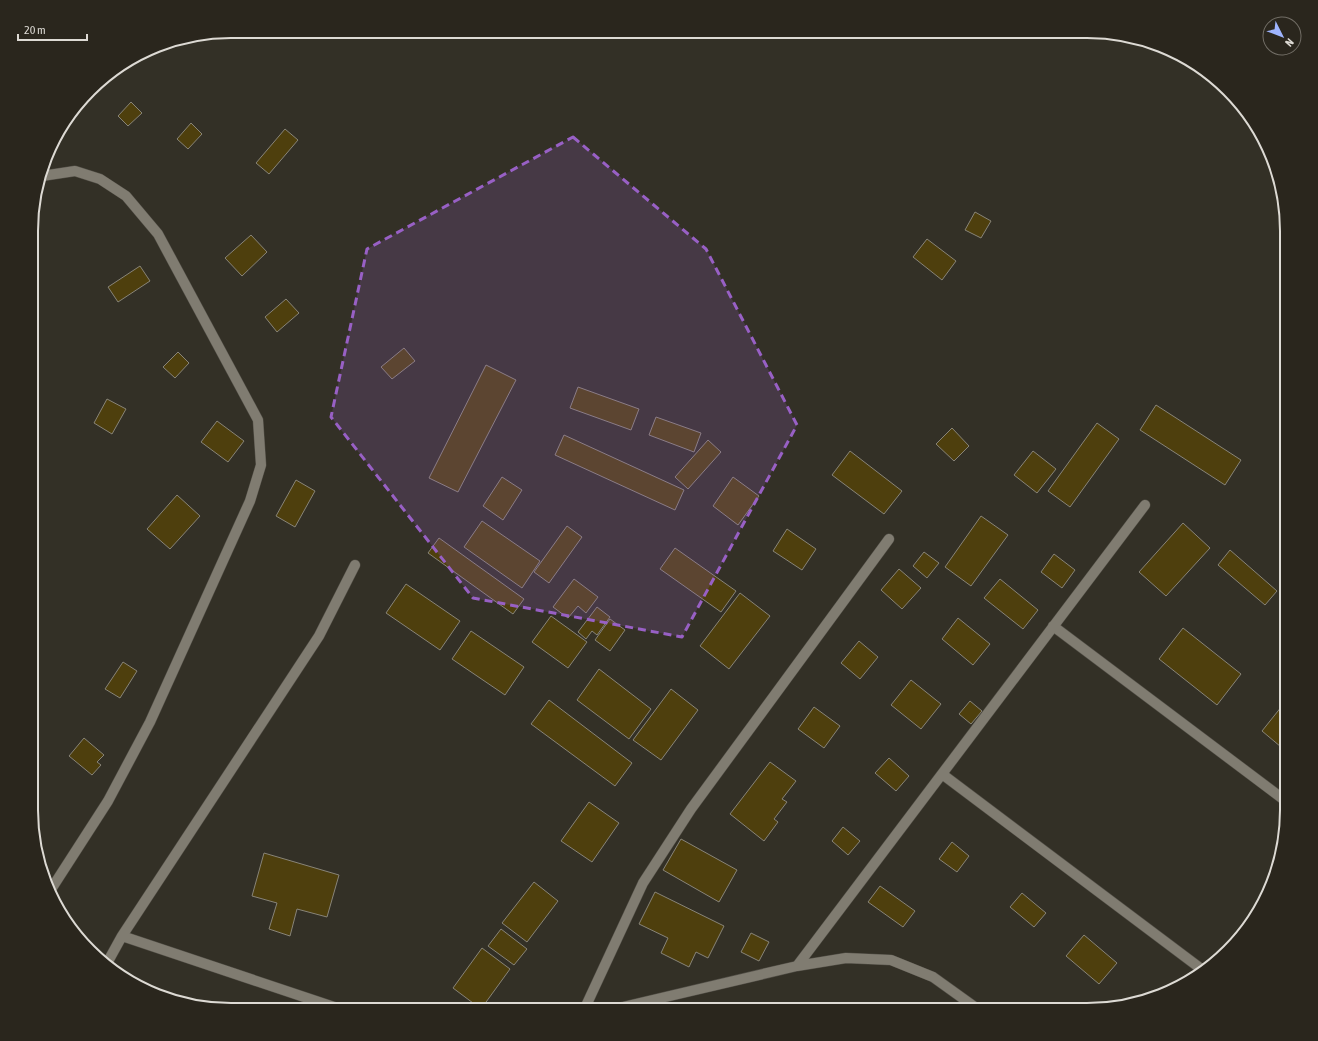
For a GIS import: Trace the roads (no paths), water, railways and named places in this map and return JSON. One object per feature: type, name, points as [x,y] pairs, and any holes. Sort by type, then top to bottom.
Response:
[{"type":"street","points":[[46,175],[75,171],[100,179],[126,196],[158,234],[258,420],[261,465],[250,501],[150,722],[108,801],[54,885]]},
{"type":"street","points":[[797,966],[1145,505]]},
{"type":"street","points":[[587,1003],[643,883],[690,809],[889,539]]},
{"type":"street","points":[[109,959],[122,936],[319,636],[355,565]]},
{"type":"street","points":[[1053,626],[1280,797]]},
{"type":"street","points":[[942,774],[1198,967]]},
{"type":"street","points":[[122,936],[322,1003]]},
{"type":"street","points":[[640,1003],[797,966],[846,958],[891,960],[934,977],[969,1003]]}]
